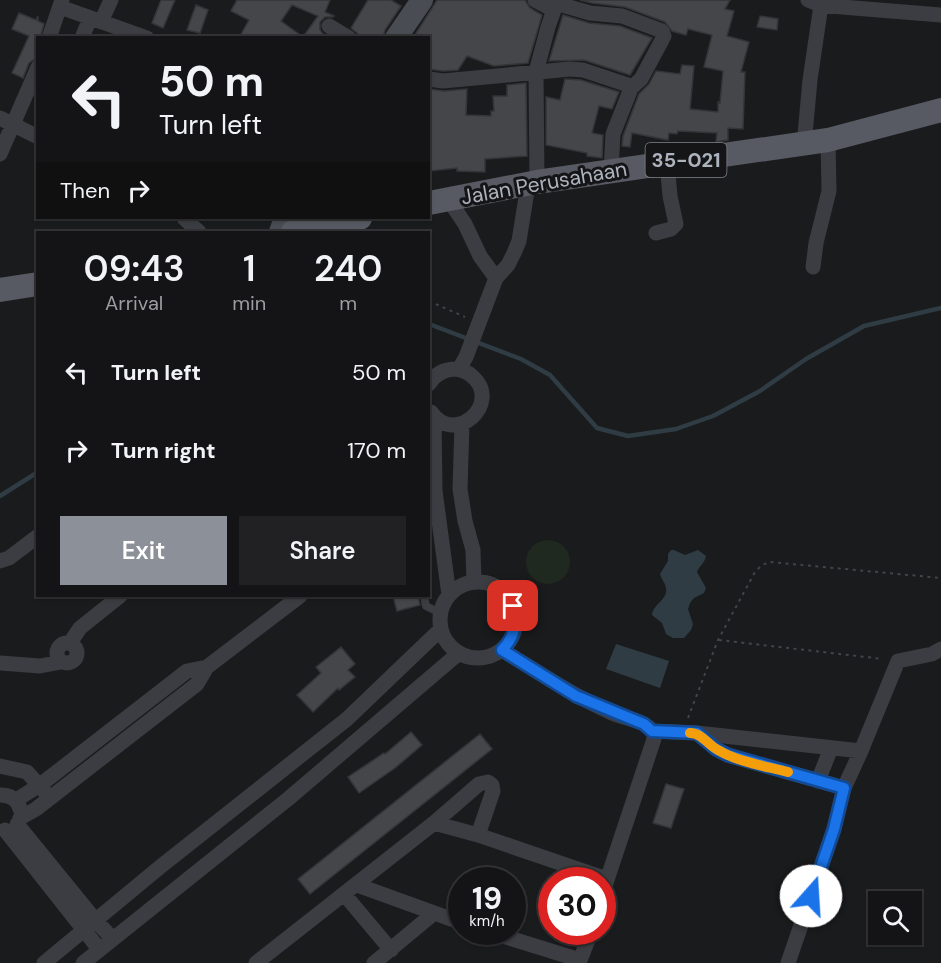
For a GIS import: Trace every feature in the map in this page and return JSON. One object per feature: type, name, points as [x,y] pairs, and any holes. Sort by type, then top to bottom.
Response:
[{"type":"main road","name":"Jalan Perusahaan","points":[[439,201],[611,171],[804,145],[941,110]]},
{"type":"main road","points":[[297,231],[355,219]]},
{"type":"main road","points":[[0,290],[36,284]]},
{"type":"street","points":[[84,36],[111,0]]},
{"type":"street","points":[[397,36],[422,0]]},
{"type":"street","points":[[535,0],[590,13],[622,15],[662,31],[664,36],[641,79],[631,88],[613,134],[611,171]]},
{"type":"street","points":[[804,145],[815,2],[927,6],[941,15]]},
{"type":"street","points":[[50,36],[61,3],[96,20],[141,36]]},
{"type":"street","points":[[432,414],[447,424],[462,424],[474,417],[482,398],[482,392],[476,380],[465,371],[462,363],[496,279],[508,265],[519,241],[533,183],[536,72],[558,5]]},
{"type":"street","points":[[329,26],[346,36]]},
{"type":"street","points":[[430,78],[443,81],[576,69],[631,88]]},
{"type":"street","points":[[0,154],[6,122],[36,70]]},
{"type":"street","points":[[6,122],[36,136]]},
{"type":"street","points":[[813,267],[816,243],[829,191],[828,140]]},
{"type":"street","points":[[656,233],[671,229],[676,224],[670,196],[667,163]]},
{"type":"street","points":[[439,201],[465,224],[480,256],[496,279]]},
{"type":"street","points":[[185,219],[198,231]]},
{"type":"street","points":[[430,383],[440,373],[462,363]]},
{"type":"street","points":[[432,414],[434,534],[448,595]]},
{"type":"street","points":[[462,424],[460,489],[473,550],[474,582]]},
{"type":"street","points":[[0,561],[9,558],[36,538]]},
{"type":"street","points":[[474,582],[498,587],[510,598],[516,613],[515,629],[508,644],[502,650],[481,658],[469,657],[450,647],[441,629],[440,613],[448,595],[474,582]]},
{"type":"street","points":[[0,663],[40,666],[61,662],[57,656],[58,649],[63,644],[70,643],[80,628],[119,597]]},
{"type":"street","points":[[11,826],[197,684],[207,667],[299,597]]},
{"type":"street","points":[[44,963],[346,719],[441,629]]},
{"type":"street","points":[[788,963],[834,829],[844,788],[898,661],[932,654],[941,649]]},
{"type":"street","points":[[502,650],[576,696],[644,724],[652,731],[654,739],[611,867]]},
{"type":"street","points":[[83,963],[288,799],[459,653]]},
{"type":"street","points":[[16,800],[187,670],[207,667]]},
{"type":"street","points":[[652,731],[690,733],[861,752]]},
{"type":"street","points":[[690,733],[728,755],[844,788]]},
{"type":"street","points":[[818,781],[831,748]]},
{"type":"street","points":[[0,766],[27,772],[40,784],[49,798]]},
{"type":"street","points":[[256,963],[357,885],[479,784],[489,783],[493,790],[478,835]]},
{"type":"street","points":[[0,795],[16,800],[20,805],[11,826]]},
{"type":"street","points":[[434,823],[478,835],[559,867]]},
{"type":"street","points":[[11,826],[90,926],[99,949]]},
{"type":"street","points":[[357,885],[448,919]]},
{"type":"street","points":[[344,894],[391,950]]},
{"type":"street","points":[[374,963],[433,914]]},
{"type":"street","points":[[90,926],[112,938]]},
{"type":"street","points":[[526,944],[580,962],[586,945]]},
{"type":"lane","points":[[424,597],[426,606],[440,613]]},
{"type":"path","points":[[430,301],[478,324]]},
{"type":"path","points":[[690,733],[693,702],[718,640],[755,572],[762,565],[770,562],[941,578]]},
{"type":"path","points":[[718,640],[898,661]]},
{"type":"shaded area","points":[[548,540],[557,541],[564,546],[569,553],[569,571],[564,578],[557,583],[548,584],[539,583],[532,578],[527,571],[526,562],[527,553],[532,546],[539,541]]},
{"type":"shaded area","points":[[671,550],[685,555],[698,550],[706,556],[697,572],[706,588],[704,593],[690,603],[688,609],[693,624],[684,638],[673,638],[666,634],[662,623],[652,615],[665,596],[665,586],[660,574],[668,561],[668,554]]},
{"type":"shaded area","points":[[616,644],[669,661],[660,688],[606,669]]},
{"type":"building","points":[[161,0],[175,0],[163,28],[152,23]]},
{"type":"building","points":[[237,0],[330,0],[325,12],[334,16],[325,17],[320,22],[320,30],[324,36],[304,36],[318,16],[292,5],[281,21],[302,36],[240,36],[249,20],[231,11]]},
{"type":"building","points":[[368,0],[391,0],[401,6],[384,36],[358,36],[351,28]]},
{"type":"building","points":[[437,0],[525,0],[530,8],[542,15],[528,63],[494,66],[467,56],[458,70],[430,69],[430,36],[414,36]]},
{"type":"building","points":[[580,0],[730,0],[725,9],[734,11],[727,36],[749,42],[741,72],[745,72],[743,129],[728,128],[728,140],[716,142],[717,133],[678,131],[677,134],[669,133],[668,140],[632,133],[630,147],[622,146],[623,136],[639,94],[649,84],[656,71],[680,74],[682,65],[694,66],[690,109],[718,112],[723,71],[704,67],[712,35],[688,29],[686,35],[672,31],[665,22],[625,7]]},
{"type":"building","points":[[196,5],[208,10],[200,33],[187,30]]},
{"type":"building","points":[[19,13],[36,20],[38,16],[38,21],[44,24],[41,36],[36,36],[36,58],[29,63],[23,78],[12,73],[29,36],[12,29]]},
{"type":"building","points":[[563,15],[589,23],[620,26],[652,38],[630,75],[584,60],[549,61]]},
{"type":"building","points":[[760,16],[778,19],[777,30],[757,27]]},
{"type":"building","points":[[565,79],[581,80],[619,92],[612,109],[599,106],[592,133],[603,135],[602,158],[546,145],[546,97],[560,100]]},
{"type":"building","points":[[526,83],[527,156],[485,159],[485,172],[457,171],[457,168],[430,171],[430,89],[444,91],[467,89],[466,115],[491,116],[491,111],[494,111],[493,96],[507,96],[507,85]]},
{"type":"building","points":[[393,597],[418,597],[420,605],[397,611]]},
{"type":"building","points":[[341,647],[355,664],[348,670],[355,677],[339,690],[338,688],[313,712],[297,695],[321,673],[316,667]]},
{"type":"building","points":[[411,732],[422,745],[395,768],[359,793],[348,777],[385,754]]},
{"type":"building","points":[[480,734],[492,749],[310,894],[298,879]]},
{"type":"building","points":[[666,784],[684,789],[671,828],[653,823]]},
{"type":"waterway","points":[[430,324],[521,359],[550,375],[597,428],[628,436],[676,429],[713,416],[760,391],[806,359],[864,326],[941,308]]},
{"type":"waterway","points":[[0,496],[36,473]]},
{"type":"slow traffic","points":[[690,733],[697,733],[716,749],[728,755],[788,772]]},
{"type":"route","points":[[513,606],[516,613],[515,629],[508,644],[502,650],[576,696],[644,724],[652,731],[697,733],[716,749],[728,755],[844,788],[834,829],[811,896]]}]
